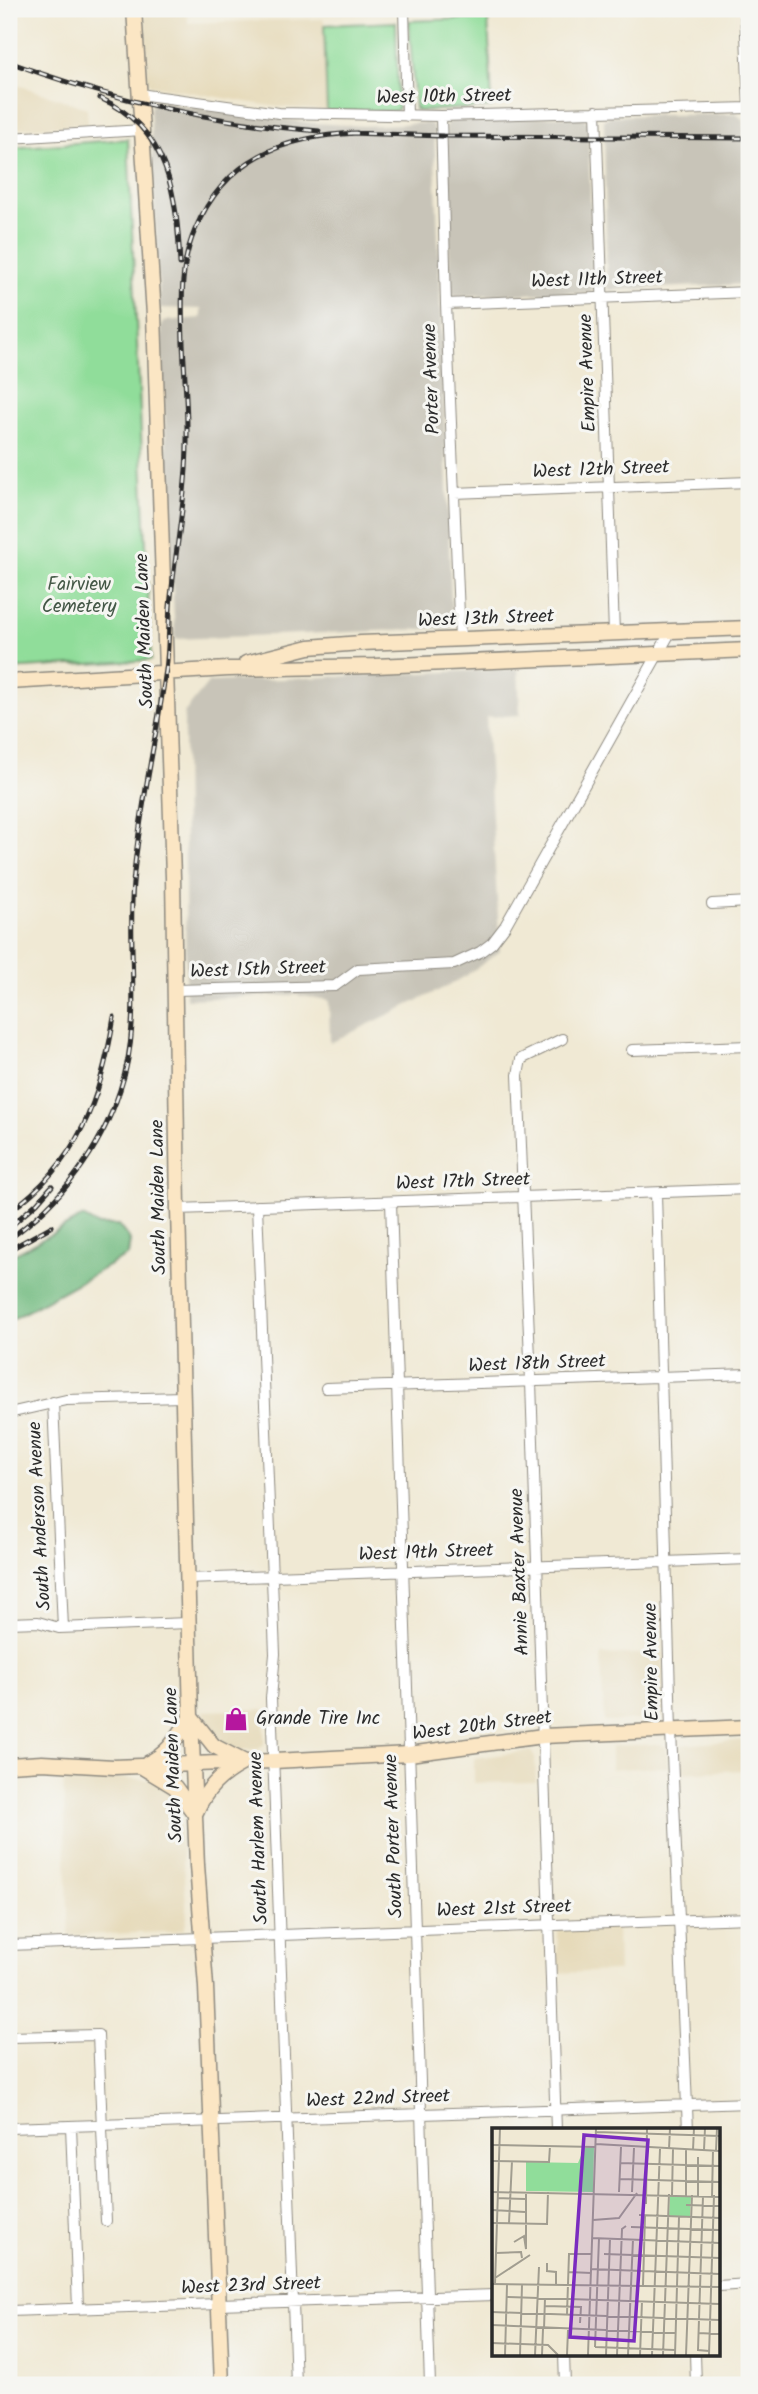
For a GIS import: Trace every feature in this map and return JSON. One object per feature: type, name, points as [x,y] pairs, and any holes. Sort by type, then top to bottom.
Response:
[{"type":"main road","name":"South Maiden Lane","points":[[134,9],[154,314],[175,990],[191,1717],[201,1938],[206,1987],[222,2385]]},
{"type":"main road","name":"West 13th Street","points":[[228,669],[309,647],[749,628]]},
{"type":"main road","points":[[694,630],[695,652]]},
{"type":"main road","points":[[620,633],[627,655]]},
{"type":"main road","points":[[570,635],[570,657]]},
{"type":"main road","points":[[537,636],[537,659]]},
{"type":"main road","points":[[480,638],[480,661]]},
{"type":"main road","points":[[446,662],[453,639]]},
{"type":"main road","name":"West 13th Street","points":[[9,682],[228,669],[749,650]]},
{"type":"main road","points":[[141,1766],[156,1759],[172,1746],[191,1717],[214,1746],[244,1762]]},
{"type":"main road","name":"West 20th Street","points":[[9,1765],[42,1763],[114,1767],[274,1761],[409,1754],[543,1737],[749,1727]]},
{"type":"main road","points":[[141,1766],[175,1787],[195,1814],[213,1783],[244,1762]]},
{"type":"street","points":[[404,9],[407,116]]},
{"type":"street","points":[[745,9],[749,108]]},
{"type":"street","name":"West 10th Street","points":[[139,94],[279,113],[441,117],[749,108]]},
{"type":"street","name":"Empire Avenue","points":[[596,111],[610,487],[620,633]]},
{"type":"street","name":"Porter Avenue","points":[[441,117],[454,493],[453,639]]},
{"type":"street","points":[[9,138],[143,130]]},
{"type":"street","name":"West 11th Street","points":[[446,304],[749,292]]},
{"type":"street","name":"West 12th Street","points":[[454,493],[749,482]]},
{"type":"street","points":[[659,653],[671,631]]},
{"type":"street","name":"West 15th Street","points":[[175,990],[335,986],[358,969],[454,964],[492,943],[505,926],[659,653]]},
{"type":"street","points":[[712,904],[749,902]]},
{"type":"street","name":"Annie Baxter Avenue","points":[[556,2128],[518,1065],[521,1059],[562,1039]]},
{"type":"street","points":[[632,1050],[749,1046]]},
{"type":"street","name":"West 17th Street","points":[[178,1209],[749,1189]]},
{"type":"street","name":"Empire Avenue","points":[[656,1193],[671,1731],[688,2128]]},
{"type":"street","name":"South Porter Avenue","points":[[391,1202],[430,2385]]},
{"type":"street","name":"South Harlem Avenue","points":[[257,1206],[275,1660],[271,1691],[296,2385]]},
{"type":"street","name":"West 18th Street","points":[[326,1388],[749,1374]]},
{"type":"street","points":[[9,1413],[53,1402],[183,1397]]},
{"type":"street","name":"South Anderson Avenue","points":[[53,1402],[63,1628]]},
{"type":"street","name":"West 19th Street","points":[[187,1579],[749,1559]]},
{"type":"street","points":[[9,1623],[38,1622],[63,1628],[188,1623]]},
{"type":"street","name":"West 21st Street","points":[[9,1945],[749,1918]]},
{"type":"street","points":[[9,2037],[98,2035],[106,2221]]},
{"type":"street","name":"West 22nd Street","points":[[9,2128],[749,2103]]},
{"type":"street","points":[[71,2126],[79,2308]]},
{"type":"street","points":[[720,2287],[749,2284]]},
{"type":"street","name":"West 23rd Street","points":[[9,2311],[492,2295]]},
{"type":"street","points":[[564,2356],[565,2385]]},
{"type":"street","points":[[695,2356],[696,2385]]},
{"type":"shaded area","points":[[145,9],[187,9],[188,23],[324,19],[327,111],[270,106],[150,85],[147,78]]},
{"type":"shaded area","points":[[9,82],[87,108],[88,124],[9,129]]},
{"type":"shaded area","points":[[162,101],[312,123],[363,126],[424,123],[431,124],[434,128],[452,628],[175,639],[161,326],[165,321],[201,318],[201,309],[160,308],[150,109],[153,102]]},
{"type":"shaded area","points":[[736,114],[744,120],[749,284],[610,290],[607,287],[604,120],[610,116]]},
{"type":"shaded area","points":[[581,116],[588,122],[593,289],[590,292],[454,296],[450,288],[446,124],[451,120]]},
{"type":"shaded area","points":[[518,669],[520,715],[486,717],[500,951],[458,981],[330,1043],[329,1000],[296,995],[186,999],[184,713],[209,682]]},
{"type":"shaded area","points":[[663,1653],[665,1710],[662,1719],[604,1722],[601,1655]]},
{"type":"shaded area","points":[[264,1709],[264,1745],[259,1749],[242,1750],[221,1745],[207,1728],[203,1711]]},
{"type":"shaded area","points":[[743,1740],[744,1770],[679,1773],[679,1751],[682,1745]]},
{"type":"shaded area","points":[[743,1740],[749,1740],[749,1888],[744,1770]]},
{"type":"shaded area","points":[[658,1744],[666,1747],[668,1767],[611,1769],[611,1746]]},
{"type":"shaded area","points":[[531,1751],[535,1758],[536,1782],[474,1783],[474,1758]]},
{"type":"shaded area","points":[[63,1775],[153,1780],[165,1786],[179,1803],[187,1918],[184,1929],[172,1932],[69,1935]]},
{"type":"shaded area","points":[[617,1927],[618,1971],[556,1973],[558,1930]]},
{"type":"green space","points":[[488,18],[492,107],[419,111],[415,109],[409,21]]},
{"type":"green space","points":[[396,22],[398,109],[327,111],[324,25]]},
{"type":"green space","name":"Fairview Cemetery","points":[[128,139],[151,660],[9,669],[9,148]]},
{"type":"green space","points":[[83,1217],[97,1225],[118,1225],[130,1240],[128,1255],[9,1321],[9,1257]]},
{"type":"railway","points":[[9,62],[84,87],[161,107],[240,122],[319,131]]},
{"type":"railway","points":[[100,98],[123,111],[142,128],[155,147],[172,191],[180,264]]},
{"type":"railway","points":[[350,133],[749,138]]},
{"type":"railway","points":[[9,1239],[62,1192],[90,1154],[112,1112],[127,1064],[133,1013],[133,883],[166,668],[170,607],[186,469],[187,421],[182,300],[190,244],[208,205],[240,168],[282,146],[305,139],[357,133]]},
{"type":"railway","points":[[9,1212],[53,1172],[70,1150],[83,1126],[102,1075],[114,1017]]},
{"type":"railway","points":[[12,1225],[52,1186]]},
{"type":"railway","points":[[9,1250],[52,1226]]},
{"type":"place","name":"Grande Tire Inc","points":[[236,1719]]}]
